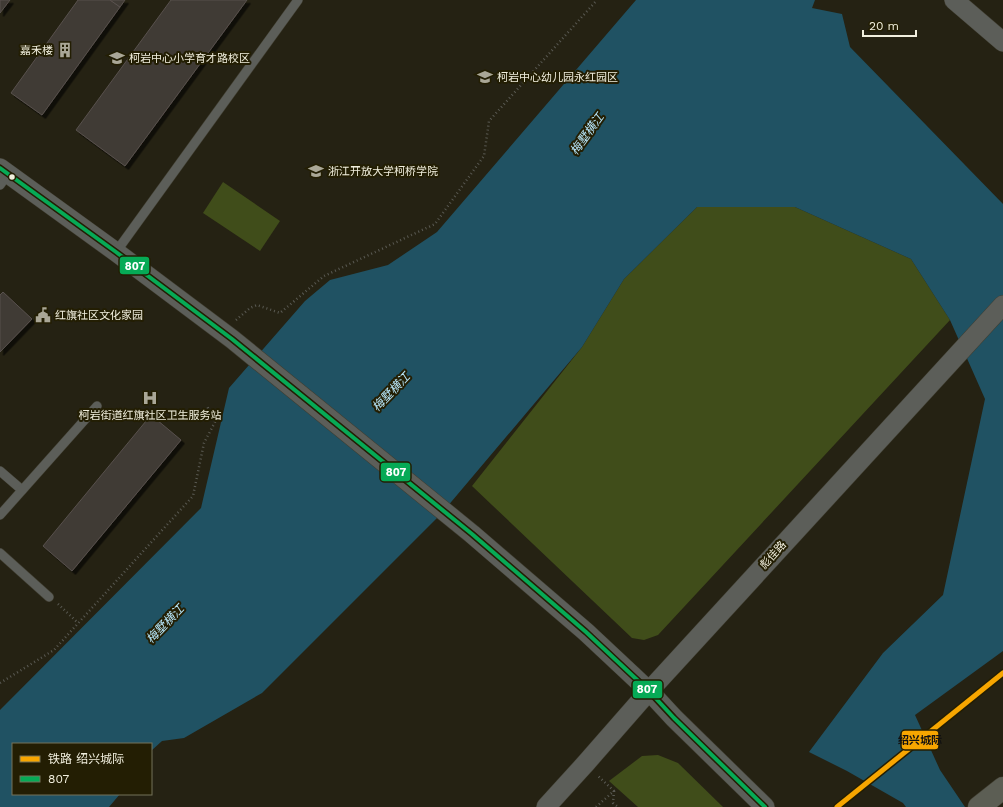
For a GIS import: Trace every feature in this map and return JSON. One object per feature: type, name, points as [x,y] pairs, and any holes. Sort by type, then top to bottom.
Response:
[{"type":"main road","points":[[979,807],[1003,788]]},
{"type":"street","points":[[954,0],[1003,42]]},
{"type":"street","points":[[3,176],[116,252],[227,335],[472,534],[586,632],[649,691],[674,718],[765,807]]},
{"type":"street","name":"彪佳路","points":[[546,807],[649,691],[1003,305]]},
{"type":"lane","points":[[116,252],[298,0]]},
{"type":"lane","points":[[0,515],[97,406]]},
{"type":"lane","points":[[0,472],[22,490]]},
{"type":"lane","points":[[0,552],[49,597]]},
{"type":"path","points":[[227,335],[250,308],[257,305],[280,313],[324,276],[435,224],[484,156],[489,121],[597,0]]},
{"type":"path","points":[[0,683],[54,650],[193,496],[204,443],[215,422],[207,406]]},
{"type":"path","points":[[49,597],[78,622]]},
{"type":"path","points":[[586,763],[614,791],[613,803],[618,807]]},
{"type":"path","points":[[596,807],[614,791]]},
{"type":"green space","points":[[223,182],[280,221],[260,251],[203,213]]},
{"type":"green space","points":[[697,207],[795,207],[911,259],[950,320],[658,635],[644,640],[632,638],[472,486],[582,347],[624,279]]},
{"type":"green space","points":[[658,755],[678,763],[723,807],[638,807],[609,781],[642,756]]},
{"type":"water","name":"梅墅横江","points":[[636,0],[815,0],[812,8],[842,14],[850,47],[1003,204],[1003,651],[915,715],[940,770],[965,807],[906,807],[903,803],[847,771],[809,752],[883,653],[943,595],[985,399],[950,320],[911,259],[795,207],[697,207],[624,279],[582,347],[441,514],[262,693],[184,738],[162,741],[152,750],[152,743],[12,743],[12,795],[119,795],[109,807],[0,807],[0,710],[201,508],[229,388],[305,301],[330,280],[388,265],[437,232]]},
{"type":"building","points":[[0,0],[10,0],[0,13]]},
{"type":"building","name":"嘉禾楼","points":[[78,0],[110,0],[120,7],[42,115],[11,93]]},
{"type":"building","points":[[110,0],[125,0],[120,7]]},
{"type":"building","points":[[171,0],[247,0],[125,166],[76,130]]},
{"type":"building","points":[[3,292],[32,319],[0,352],[0,295]]},
{"type":"building","points":[[151,415],[181,440],[72,571],[43,546]]},
{"type":"rail line","name":"绍兴城际","points":[[837,807],[1003,673]]},
{"type":"transit line","name":"807","points":[[0,168],[116,252],[232,339],[472,534],[586,632],[649,691],[674,718],[765,807]]},
{"type":"place","name":"嘉禾楼","points":[[65,50]]},
{"type":"place","name":"柯岩中心小学育才路校区","points":[[117,58]]},
{"type":"place","name":"柯岩中心幼儿园永红园区","points":[[485,77]]},
{"type":"place","name":"浙江开放大学柯桥学院","points":[[316,171]]},
{"type":"place","name":"红旗社区文化家园","points":[[43,315]]},
{"type":"place","name":"柯岩街道红旗社区卫生服务站","points":[[150,398]]}]
